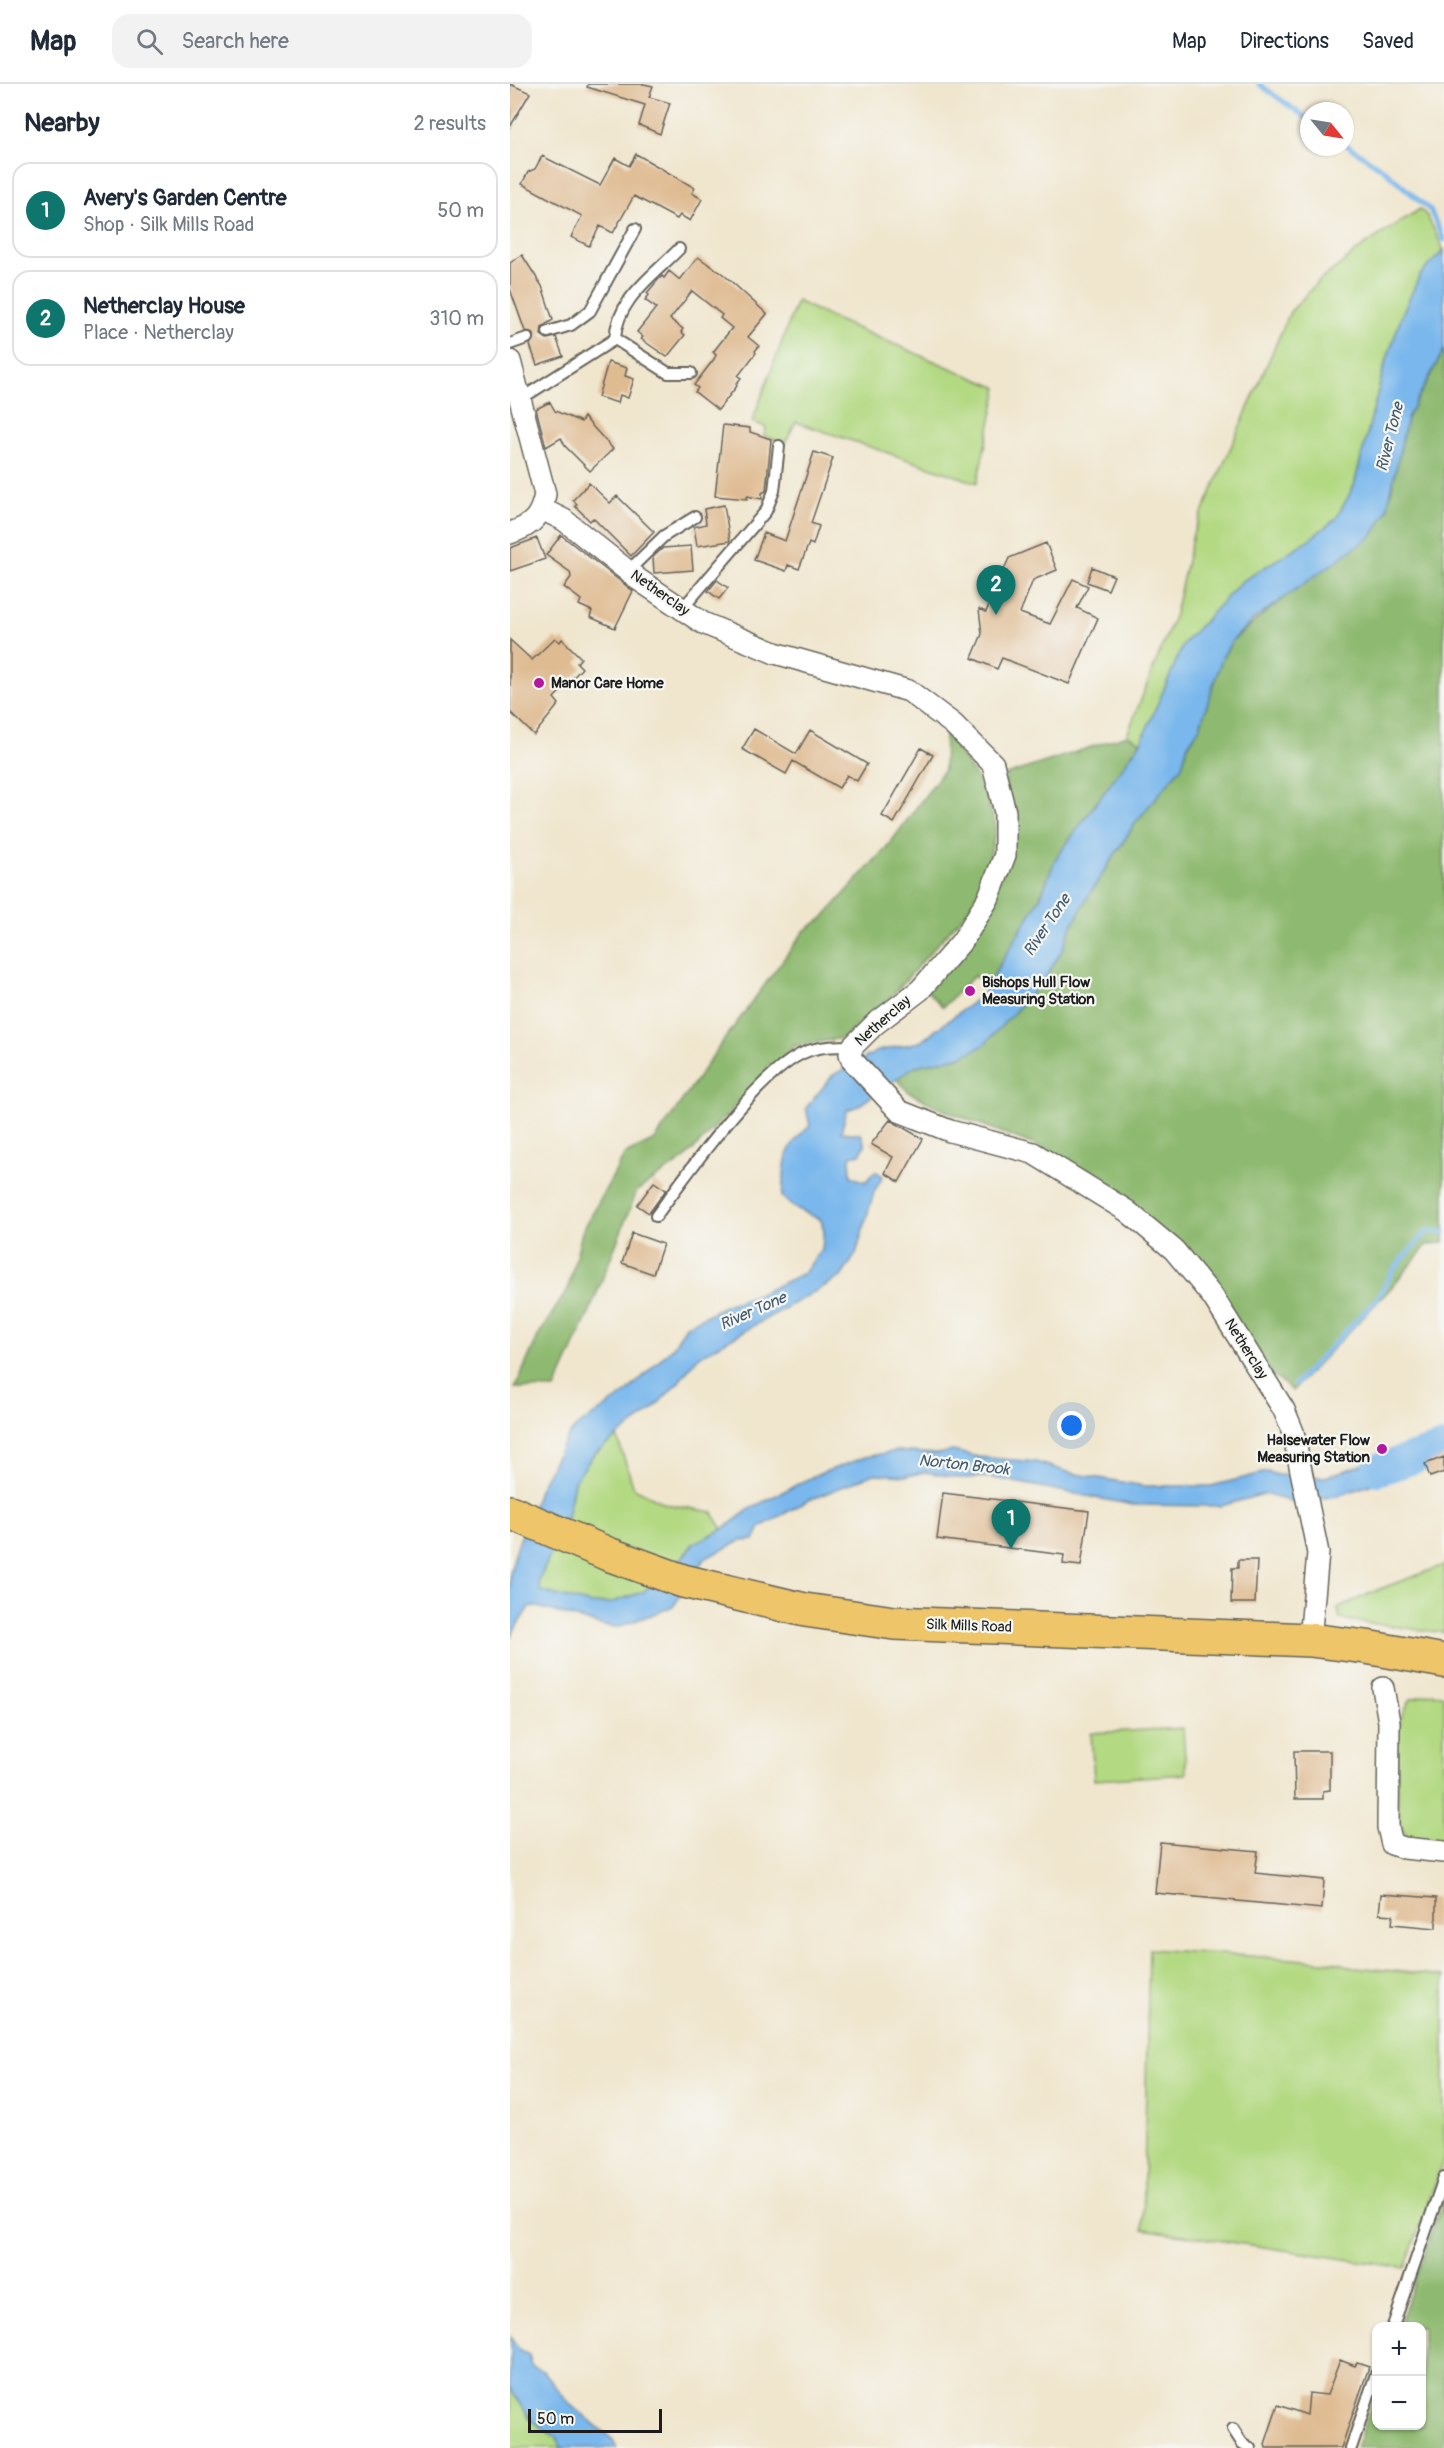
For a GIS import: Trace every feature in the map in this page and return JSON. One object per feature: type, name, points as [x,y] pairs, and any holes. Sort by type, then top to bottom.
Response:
[{"type":"main road","name":"Silk Mills Road","points":[[510,1512],[643,1568],[722,1591],[805,1610],[894,1623],[1310,1640],[1444,1661]]},
{"type":"street","points":[[510,361],[545,494],[542,509],[526,528],[510,533]]},
{"type":"street","name":"Netherclay","points":[[542,509],[564,520],[628,571],[703,623],[775,653],[909,691],[953,724],[993,764],[1005,812],[1005,855],[988,899],[963,940],[920,990],[875,1024],[853,1053],[881,1093],[898,1111],[918,1120],[1033,1153],[1126,1211],[1174,1250],[1213,1297],[1284,1410],[1293,1432],[1318,1553],[1310,1640]]},
{"type":"street","points":[[1383,1688],[1389,1722],[1388,1827],[1392,1844],[1404,1848],[1444,1852]]},
{"type":"lane","points":[[548,332],[571,325],[590,311],[635,229]]},
{"type":"lane","points":[[615,339],[616,325],[624,307],[640,285],[679,249]]},
{"type":"lane","points":[[510,344],[527,338]]},
{"type":"lane","points":[[615,339],[668,373],[692,373]]},
{"type":"lane","points":[[519,400],[615,339]]},
{"type":"lane","points":[[682,609],[766,511],[774,491],[779,447]]},
{"type":"lane","points":[[628,571],[664,536],[695,518]]},
{"type":"lane","points":[[656,1216],[745,1104],[779,1070],[806,1051],[825,1047],[853,1053]]},
{"type":"lane","points":[[1394,2322],[1444,2178]]},
{"type":"lane","points":[[1351,2448],[1376,2376]]},
{"type":"lane","points":[[1233,2429],[1242,2443],[1250,2448]]},
{"type":"green space","points":[[1420,209],[1427,216],[1444,250],[1420,275],[1384,368],[1354,486],[1336,519],[1307,541],[1241,582],[1223,602],[1141,742],[1127,735],[1175,614],[1193,534],[1290,312],[1318,282],[1366,244]]},
{"type":"green space","points":[[797,301],[998,388],[977,483],[796,422],[785,443],[764,436],[766,427],[752,422]]},
{"type":"green space","points":[[1444,350],[1444,1242],[1427,1245],[1390,1289],[1292,1391],[1271,1373],[1194,1259],[1048,1150],[948,1112],[910,1093],[895,1078],[915,1066],[962,1056],[1044,980],[1063,949],[1070,929],[1090,893],[1136,822],[1182,766],[1188,746],[1200,727],[1222,658],[1232,641],[1387,510],[1407,418]]},
{"type":"green space","points":[[945,733],[981,783],[996,825],[987,874],[968,910],[889,999],[843,1038],[794,1046],[684,1159],[637,1191],[589,1313],[555,1389],[515,1388],[539,1334],[568,1289],[582,1232],[625,1154],[655,1140],[721,1044],[805,930],[822,919],[891,842],[944,770]]},
{"type":"green space","points":[[1127,735],[1141,742],[1056,858],[1041,896],[989,984],[974,976],[943,1007],[927,991],[994,904],[1006,775]]},
{"type":"green space","points":[[617,1437],[634,1488],[666,1504],[712,1512],[723,1529],[693,1544],[684,1556],[643,1592],[610,1603],[591,1604],[540,1591],[539,1581],[567,1517],[574,1482],[593,1455]]},
{"type":"green space","points":[[1444,1565],[1444,1633],[1340,1619],[1338,1608],[1380,1589]]},
{"type":"green space","points":[[1433,1693],[1444,1696],[1444,1846],[1408,1840],[1398,1820],[1397,1750],[1400,1719],[1411,1699]]},
{"type":"green space","points":[[1183,1728],[1186,1774],[1094,1780],[1091,1733]]},
{"type":"green space","points":[[1149,1949],[1334,1962],[1354,1967],[1444,1976],[1444,2158],[1405,2268],[1143,2229]]},
{"type":"green space","points":[[1444,2197],[1444,2448],[1356,2448],[1372,2401],[1372,2430],[1426,2430],[1426,2322],[1400,2322]]},
{"type":"green space","points":[[510,2388],[532,2421],[556,2437],[562,2448],[510,2448]]},
{"type":"water","name":"River Tone","points":[[1444,250],[1444,350],[1407,418],[1387,510],[1373,535],[1253,620],[1232,641],[1222,658],[1200,727],[1188,745],[1182,766],[1136,822],[1090,893],[1070,929],[1063,949],[1044,980],[983,1046],[962,1056],[915,1066],[858,1106],[847,1110],[841,1132],[861,1134],[865,1145],[860,1154],[850,1156],[851,1176],[865,1182],[875,1171],[883,1176],[874,1192],[856,1254],[841,1277],[698,1357],[678,1383],[652,1410],[593,1455],[574,1482],[567,1517],[539,1580],[540,1591],[591,1604],[610,1603],[643,1592],[684,1556],[693,1544],[723,1529],[751,1508],[814,1476],[865,1457],[897,1451],[936,1454],[953,1451],[978,1457],[1036,1462],[1071,1473],[1144,1486],[1211,1486],[1267,1472],[1278,1475],[1325,1477],[1386,1457],[1402,1455],[1417,1457],[1394,1477],[1337,1496],[1293,1502],[1264,1494],[1221,1506],[1133,1505],[989,1477],[960,1478],[925,1472],[907,1476],[874,1474],[807,1501],[760,1527],[754,1540],[740,1541],[704,1559],[673,1607],[618,1627],[604,1626],[538,1607],[529,1607],[510,1637],[510,1573],[516,1550],[539,1489],[567,1438],[575,1428],[625,1394],[673,1347],[686,1326],[726,1305],[762,1293],[804,1273],[822,1249],[824,1231],[821,1220],[794,1207],[782,1197],[789,1150],[810,1126],[806,1108],[833,1075],[878,1051],[920,1042],[982,995],[1041,896],[1056,858],[1141,742],[1184,643],[1241,582],[1307,541],[1336,519],[1354,486],[1384,368],[1403,312],[1420,275]]},
{"type":"water","points":[[510,2336],[519,2350],[529,2355],[533,2367],[543,2371],[567,2401],[613,2440],[617,2448],[562,2448],[556,2437],[532,2421],[510,2388]]},
{"type":"building","points":[[510,84],[530,93],[510,127]]},
{"type":"building","points":[[588,84],[653,86],[649,97],[670,103],[660,134],[639,125],[645,105],[587,87]]},
{"type":"building","points":[[636,154],[695,188],[692,193],[702,199],[690,221],[680,215],[677,219],[634,196],[613,233],[600,226],[589,246],[571,237],[582,216],[522,184],[528,172],[535,169],[542,156],[600,185],[615,158],[629,166]]},
{"type":"building","points":[[522,255],[542,286],[553,320],[542,327],[541,335],[547,339],[556,337],[563,356],[537,365],[530,345],[534,336],[531,332],[525,331],[510,289],[510,263]]},
{"type":"building","points":[[698,257],[723,274],[767,314],[748,337],[759,346],[756,353],[738,376],[741,378],[737,386],[718,410],[695,392],[698,388],[694,385],[714,359],[716,355],[713,352],[732,328],[720,318],[722,315],[692,291],[670,319],[683,329],[681,332],[685,335],[667,357],[641,339],[643,337],[637,332],[656,308],[645,300],[649,295],[647,293],[669,271],[680,280]]},
{"type":"building","points":[[608,362],[627,368],[625,376],[634,379],[628,398],[620,395],[618,403],[598,397]]},
{"type":"building","points":[[550,402],[555,411],[581,422],[584,417],[613,449],[590,471],[565,446],[561,438],[546,447],[536,409]]},
{"type":"building","points":[[723,425],[750,428],[750,432],[771,439],[766,491],[762,493],[762,499],[747,496],[747,499],[715,496]]},
{"type":"building","points":[[814,452],[833,458],[811,523],[819,526],[813,545],[809,543],[799,569],[788,565],[786,571],[754,560],[764,533],[785,541]]},
{"type":"building","points":[[589,483],[610,503],[617,496],[654,532],[631,556],[593,518],[590,521],[575,506],[577,504],[573,500]]},
{"type":"building","points":[[724,505],[730,541],[697,546],[694,527],[706,524],[704,509]]},
{"type":"building","points":[[561,535],[633,591],[615,628],[590,617],[592,611],[579,605],[581,600],[564,587],[571,577],[570,572],[546,555]]},
{"type":"building","points":[[537,538],[545,559],[510,571],[510,548]]},
{"type":"building","points":[[1046,543],[1057,570],[1033,580],[1020,613],[1050,624],[1073,579],[1088,586],[1077,608],[1098,618],[1069,684],[1002,658],[997,669],[972,658],[982,634],[979,609],[986,612],[1009,558]]},
{"type":"building","points":[[691,546],[693,570],[654,573],[653,557],[663,548]]},
{"type":"building","points":[[1092,567],[1114,576],[1108,590],[1087,582]]},
{"type":"building","points":[[717,580],[728,588],[719,599],[708,591]]},
{"type":"building","name":"Manor Care Home","points":[[555,638],[560,642],[562,639],[581,658],[577,663],[582,668],[554,698],[559,704],[534,735],[510,712],[510,640],[532,660]]},
{"type":"building","points":[[754,729],[796,754],[810,730],[867,764],[857,781],[847,775],[839,788],[793,761],[786,774],[742,749]]},
{"type":"building","points":[[921,748],[933,755],[894,823],[882,816]]},
{"type":"building","points":[[890,1120],[923,1139],[899,1182],[885,1173],[893,1157],[871,1144]]},
{"type":"building","points":[[654,1182],[666,1190],[649,1213],[637,1205]]},
{"type":"building","points":[[632,1233],[663,1244],[653,1274],[622,1263]]},
{"type":"building","points":[[1444,1457],[1444,1472],[1430,1477],[1425,1464]]},
{"type":"building","points":[[943,1493],[1089,1511],[1081,1566],[1063,1564],[1064,1555],[937,1539]]},
{"type":"building","points":[[1238,1560],[1257,1560],[1255,1603],[1231,1603],[1232,1568],[1238,1568]]},
{"type":"building","points":[[1294,1751],[1330,1751],[1330,1790],[1323,1791],[1323,1799],[1295,1799]]},
{"type":"building","points":[[1160,1842],[1258,1851],[1255,1873],[1324,1880],[1322,1909],[1155,1893]]},
{"type":"building","points":[[1381,1894],[1436,1898],[1436,1928],[1392,1924],[1393,1915],[1379,1914]]},
{"type":"building","points":[[1340,2360],[1355,2366],[1357,2363],[1369,2367],[1341,2448],[1266,2448],[1265,2444],[1278,2405],[1307,2415],[1309,2393],[1327,2395]]},
{"type":"waterway","points":[[1259,84],[1300,114]]},
{"type":"waterway","points":[[1354,150],[1383,169],[1430,210],[1444,240]]},
{"type":"waterway","points":[[1295,1384],[1377,1299],[1394,1269],[1427,1231],[1444,1232]]},
{"type":"waterway","name":"Norton Brook","points":[[1377,1470],[1444,1448]]},
{"type":"place","name":"Netherclay House","points":[[996,615]]},
{"type":"place","name":"Manor Care Home","points":[[539,683]]},
{"type":"place","name":"Bishops Hull Flow Measuring Station","points":[[970,991]]},
{"type":"place","name":"Halsewater Flow Measuring Station","points":[[1382,1449]]},
{"type":"place","name":"Avery's Garden Centre","points":[[1011,1549]]}]
